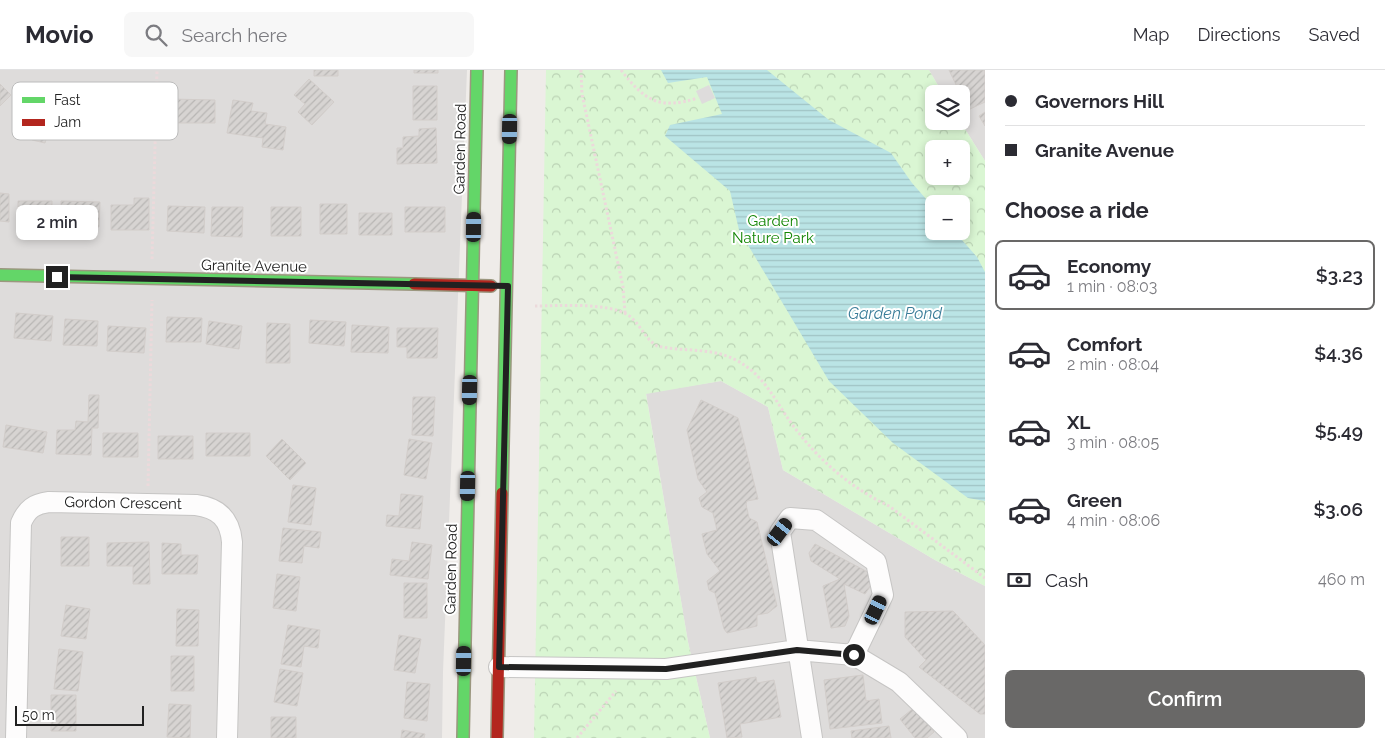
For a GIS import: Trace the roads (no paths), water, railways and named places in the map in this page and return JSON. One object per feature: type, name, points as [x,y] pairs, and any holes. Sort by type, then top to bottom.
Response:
[{"type":"street","name":"Garden Road","points":[[463,738],[477,70]]},
{"type":"street","points":[[497,738],[508,286],[511,70]]},
{"type":"street","name":"Granite Avenue","points":[[0,275],[508,286]]},
{"type":"street","name":"Gordon Crescent","points":[[16,738],[20,535],[25,515],[35,504],[49,502],[208,506],[224,516],[230,526],[232,542],[228,738]]},
{"type":"street","points":[[812,738],[780,532],[790,518],[816,520],[876,562],[883,595],[854,655]]},
{"type":"street","points":[[499,667],[666,669],[797,650],[854,655],[899,682],[957,738]]},
{"type":"water","name":"Garden Pond","points":[[661,70],[767,70],[829,120],[891,153],[925,198],[925,240],[962,240],[977,257],[985,272],[985,501],[968,498],[893,443],[829,381],[739,230],[730,191],[665,136],[670,125],[722,114],[707,77],[668,83]]},
{"type":"park label","name":"Garden Nature Park","points":[[773,230]]}]
